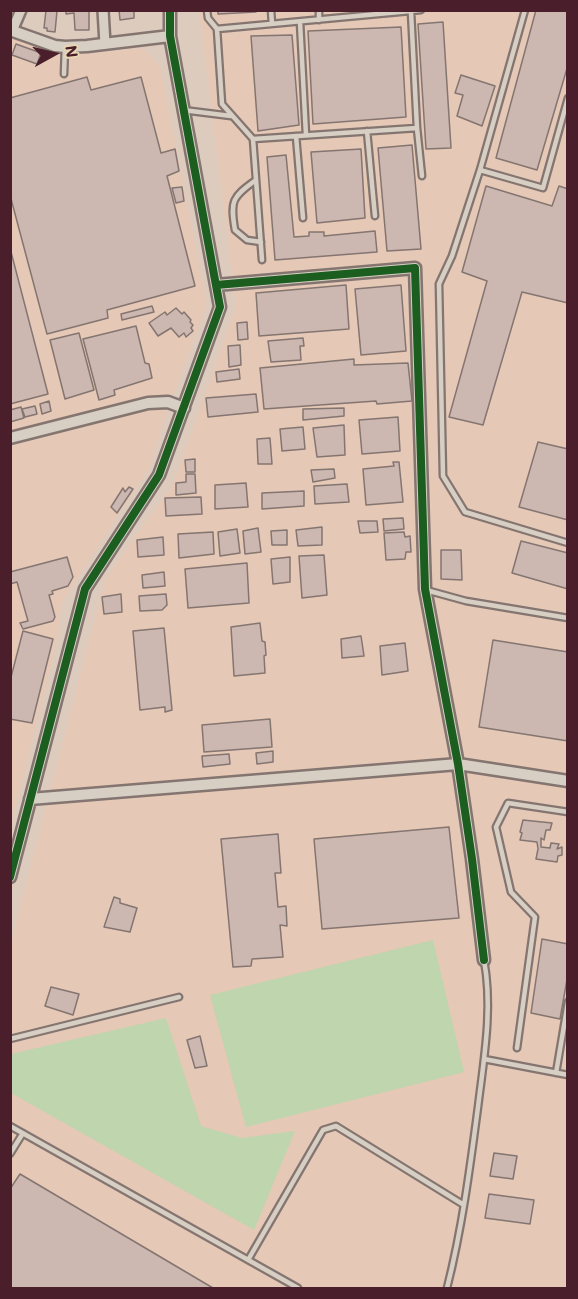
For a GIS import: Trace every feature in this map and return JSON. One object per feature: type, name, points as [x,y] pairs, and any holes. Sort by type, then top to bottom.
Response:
[{"type":"street","points":[[21,10],[11,31],[55,46],[105,44],[170,36]]},
{"type":"street","points":[[103,10],[105,44]]},
{"type":"street","points":[[10,877],[85,589],[159,476],[220,307],[170,36],[170,10]]},
{"type":"street","points":[[216,285],[415,268],[425,589],[458,764],[484,960]]},
{"type":"street","points":[[10,438],[148,403],[168,402],[184,408]]},
{"type":"street","points":[[30,799],[458,764],[567,781]]},
{"type":"lane","points":[[207,10],[208,18],[217,29],[222,104],[253,139],[262,260]]},
{"type":"lane","points":[[271,10],[272,24]]},
{"type":"lane","points":[[319,10],[319,20]]},
{"type":"lane","points":[[217,29],[421,10]]},
{"type":"lane","points":[[525,10],[480,170],[452,256],[439,284],[443,476],[465,512],[567,543]]},
{"type":"lane","points":[[411,12],[422,176]]},
{"type":"lane","points":[[300,22],[306,135]]},
{"type":"lane","points":[[64,74],[65,47]]},
{"type":"lane","points":[[480,170],[543,188],[567,98]]},
{"type":"lane","points":[[183,110],[233,116]]},
{"type":"lane","points":[[253,139],[417,128]]},
{"type":"lane","points":[[368,131],[375,216]]},
{"type":"lane","points":[[296,136],[303,218]]},
{"type":"lane","points":[[256,180],[238,193],[232,210],[235,230],[247,240],[261,242]]},
{"type":"lane","points":[[425,589],[466,601],[567,618]]},
{"type":"lane","points":[[517,1048],[535,917],[511,892],[496,827],[508,803],[567,812]]},
{"type":"lane","points":[[447,1288],[464,1205],[484,1059],[488,983],[484,960]]},
{"type":"lane","points":[[10,1039],[179,997]]},
{"type":"lane","points":[[556,1073],[567,1002]]},
{"type":"lane","points":[[484,1059],[567,1075]]},
{"type":"lane","points":[[10,1126],[298,1288]]},
{"type":"lane","points":[[248,1260],[322,1130],[336,1126],[464,1205]]},
{"type":"lane","points":[[10,1154],[23,1133]]},
{"type":"shaded area","points":[[199,11],[567,11],[567,1288],[11,1288],[11,943],[105,579],[174,482],[236,306]]},
{"type":"shaded area","points":[[11,37],[53,53],[76,54],[143,48],[160,66],[207,304],[164,420],[149,468],[62,602],[58,637],[11,826]]},
{"type":"green space","points":[[433,940],[464,1072],[246,1127],[210,995]]},
{"type":"green space","points":[[166,1018],[201,1126],[242,1138],[295,1131],[254,1230],[11,1093],[11,1054]]},
{"type":"building","points":[[46,10],[57,11],[55,32],[44,28]]},
{"type":"building","points":[[64,10],[89,10],[89,30],[75,30],[74,13],[66,14]]},
{"type":"building","points":[[119,10],[134,10],[134,18],[120,20]]},
{"type":"building","points":[[218,10],[256,10],[256,12],[218,14]]},
{"type":"building","points":[[536,10],[568,10],[568,65],[537,170],[496,158]]},
{"type":"building","points":[[443,22],[451,148],[426,149],[418,24]]},
{"type":"building","points":[[401,27],[406,117],[313,124],[308,31]]},
{"type":"building","points":[[292,35],[299,125],[258,131],[251,36]]},
{"type":"building","points":[[16,44],[41,53],[37,64],[12,55]]},
{"type":"building","points":[[461,75],[495,86],[482,126],[457,116],[463,95],[455,93]]},
{"type":"building","points":[[87,77],[91,90],[141,77],[161,153],[175,149],[179,171],[167,176],[195,286],[107,310],[108,318],[47,334],[10,195],[10,98]]},
{"type":"building","points":[[412,145],[421,249],[387,251],[378,148]]},
{"type":"building","points":[[361,149],[365,218],[317,223],[311,152]]},
{"type":"building","points":[[286,155],[294,237],[309,236],[309,232],[324,232],[324,236],[375,231],[377,252],[275,260],[267,157]]},
{"type":"building","points":[[486,186],[552,206],[559,186],[568,189],[568,303],[522,292],[483,425],[449,417],[487,281],[462,272]]},
{"type":"building","points":[[182,187],[184,201],[176,203],[172,188]]},
{"type":"building","points":[[10,248],[48,394],[10,404]]},
{"type":"building","points":[[346,285],[349,329],[259,336],[256,293]]},
{"type":"building","points":[[401,285],[406,351],[361,355],[355,289]]},
{"type":"building","points":[[152,306],[154,312],[122,320],[121,314]]},
{"type":"building","points":[[176,308],[182,314],[184,312],[191,320],[193,331],[186,337],[184,333],[179,337],[171,328],[158,336],[149,323],[165,312],[167,315]]},
{"type":"building","points":[[247,322],[248,339],[238,340],[237,323]]},
{"type":"building","points":[[136,326],[145,363],[149,364],[152,378],[114,390],[115,395],[99,400],[83,339]]},
{"type":"building","points":[[79,333],[94,390],[65,399],[50,340]]},
{"type":"building","points":[[303,338],[304,346],[300,346],[301,360],[271,362],[268,341]]},
{"type":"building","points":[[240,345],[241,365],[229,367],[228,346]]},
{"type":"building","points":[[354,359],[354,365],[408,363],[412,401],[377,404],[376,401],[264,409],[260,368]]},
{"type":"building","points":[[239,369],[240,379],[217,382],[216,372]]},
{"type":"building","points":[[256,394],[258,412],[208,417],[206,398]]},
{"type":"building","points":[[49,401],[51,411],[42,414],[40,404]]},
{"type":"building","points":[[35,406],[37,414],[25,417],[22,409]]},
{"type":"building","points":[[21,407],[24,418],[10,422],[10,410]]},
{"type":"building","points":[[344,408],[344,416],[303,420],[303,409]]},
{"type":"building","points":[[398,417],[400,451],[362,454],[359,420]]},
{"type":"building","points":[[344,425],[345,455],[317,457],[313,428]]},
{"type":"building","points":[[303,427],[305,449],[282,451],[280,429]]},
{"type":"building","points":[[270,438],[272,464],[258,464],[257,439]]},
{"type":"building","points":[[538,442],[568,449],[568,520],[519,507]]},
{"type":"building","points":[[195,459],[195,472],[186,472],[185,460]]},
{"type":"building","points":[[393,462],[399,462],[403,502],[366,505],[363,469],[394,466]]},
{"type":"building","points":[[334,469],[335,478],[313,482],[311,470]]},
{"type":"building","points":[[186,474],[195,474],[196,493],[176,495],[176,483],[186,482]]},
{"type":"building","points":[[246,483],[248,507],[215,509],[215,485]]},
{"type":"building","points":[[347,484],[349,502],[315,504],[314,486]]},
{"type":"building","points":[[129,487],[133,489],[117,513],[111,507],[123,488],[125,492]]},
{"type":"building","points":[[304,491],[304,506],[262,509],[262,493]]},
{"type":"building","points":[[201,497],[202,514],[166,516],[165,498]]},
{"type":"building","points":[[403,518],[404,529],[384,531],[383,519]]},
{"type":"building","points":[[358,521],[377,521],[378,532],[360,533]]},
{"type":"building","points":[[322,527],[322,545],[298,546],[296,530]]},
{"type":"building","points":[[258,528],[261,552],[245,554],[243,531]]},
{"type":"building","points":[[237,529],[240,553],[220,556],[218,532]]},
{"type":"building","points":[[287,530],[287,545],[272,545],[271,531]]},
{"type":"building","points":[[213,532],[214,554],[179,558],[178,534]]},
{"type":"building","points":[[404,532],[405,537],[410,536],[411,552],[406,552],[405,559],[386,560],[384,533]]},
{"type":"building","points":[[163,537],[164,555],[138,557],[137,540]]},
{"type":"building","points":[[521,541],[568,553],[568,589],[512,573]]},
{"type":"building","points":[[441,550],[461,550],[462,580],[441,579]]},
{"type":"building","points":[[324,555],[327,595],[302,598],[299,556]]},
{"type":"building","points":[[67,557],[73,577],[68,586],[52,591],[53,594],[49,595],[55,617],[53,621],[23,629],[20,623],[28,621],[17,582],[10,584],[10,572]]},
{"type":"building","points":[[290,557],[290,582],[273,584],[271,559]]},
{"type":"building","points":[[247,563],[249,603],[188,608],[185,569]]},
{"type":"building","points":[[164,572],[165,586],[143,588],[142,575]]},
{"type":"building","points":[[121,594],[122,612],[104,614],[102,597]]},
{"type":"building","points":[[166,594],[167,605],[162,610],[140,611],[139,596]]},
{"type":"building","points":[[260,623],[262,641],[265,642],[265,673],[234,676],[231,627]]},
{"type":"building","points":[[164,628],[172,710],[165,712],[165,707],[140,710],[133,631]]},
{"type":"building","points":[[23,631],[53,639],[32,723],[10,719],[10,681]]},
{"type":"building","points":[[361,636],[364,656],[342,658],[341,639]]},
{"type":"building","points":[[493,640],[568,652],[568,741],[479,727]]},
{"type":"building","points":[[405,643],[408,671],[382,675],[380,646]]},
{"type":"building","points":[[270,719],[272,747],[204,752],[202,725]]},
{"type":"building","points":[[273,751],[273,762],[257,764],[256,753]]},
{"type":"building","points":[[229,754],[230,764],[203,767],[202,756]]},
{"type":"building","points":[[523,820],[552,823],[550,830],[546,830],[544,840],[541,838],[541,847],[550,848],[551,843],[559,844],[557,849],[562,847],[562,855],[558,856],[557,862],[536,859],[537,842],[520,840]]},
{"type":"building","points":[[449,827],[459,918],[322,929],[314,839]]},
{"type":"building","points":[[278,834],[281,873],[275,873],[278,907],[286,906],[287,926],[280,925],[283,957],[252,959],[251,966],[233,967],[221,839]]},
{"type":"building","points":[[114,897],[120,899],[120,903],[137,908],[130,932],[104,927]]},
{"type":"building","points":[[542,939],[568,944],[568,974],[560,1019],[531,1013]]},
{"type":"building","points":[[51,987],[79,994],[73,1015],[45,1006]]},
{"type":"building","points":[[200,1036],[207,1066],[195,1068],[187,1040]]},
{"type":"building","points":[[494,1153],[517,1156],[513,1179],[490,1176]]},
{"type":"building","points":[[20,1174],[213,1288],[10,1288],[10,1189]]},
{"type":"building","points":[[489,1194],[534,1200],[530,1224],[485,1218]]},
{"type":"cycle path","points":[[10,877],[85,589],[159,475],[220,307],[170,36],[170,10]]},
{"type":"cycle path","points":[[216,285],[415,268],[425,589],[458,764],[484,960]]}]
